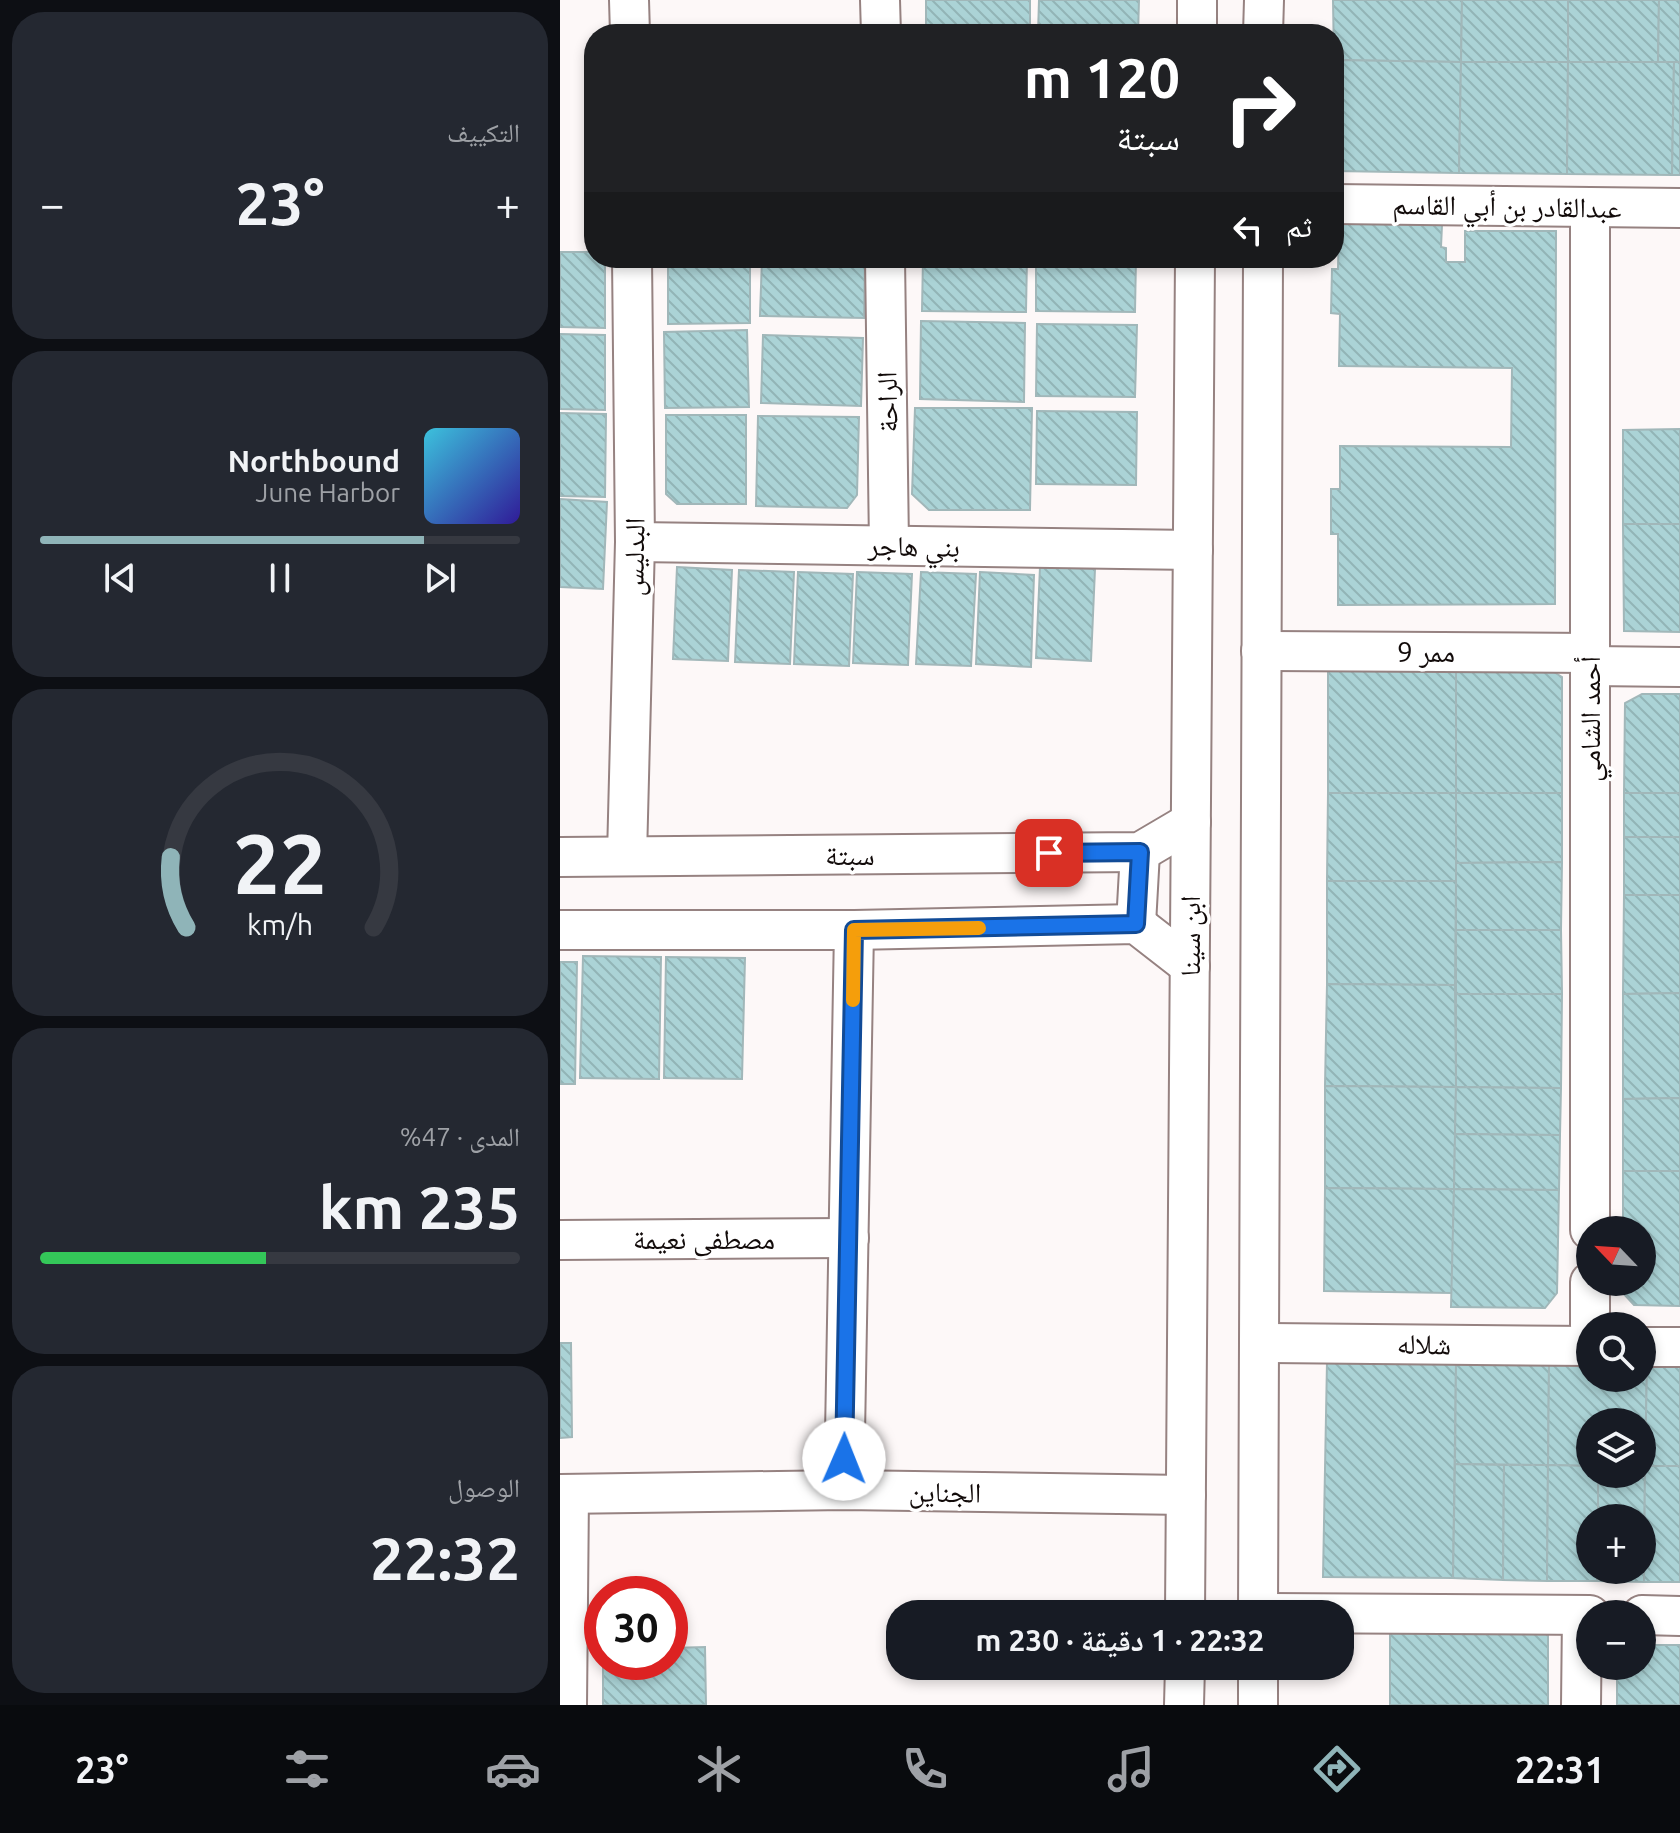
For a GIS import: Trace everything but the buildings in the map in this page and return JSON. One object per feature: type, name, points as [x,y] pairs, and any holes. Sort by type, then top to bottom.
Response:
[{"type":"street","points":[[629,0],[630,24]]},
{"type":"street","points":[[880,0],[881,24]]},
{"type":"street","points":[[1197,0],[1197,24]]},
{"type":"street","points":[[1263,24],[1264,0]]},
{"type":"street","name":"عبدالقادر بن أبي القاسم","points":[[1344,204],[1680,208]]},
{"type":"street","name":"أحمد الشامي","points":[[1590,209],[1590,1216]]},
{"type":"street","name":"البدليس","points":[[627,856],[635,542],[632,268]]},
{"type":"street","name":"الراحة","points":[[885,268],[889,545]]},
{"type":"street","name":"ابن سينا","points":[[1185,1600],[1195,268]]},
{"type":"street","points":[[1258,1600],[1263,268]]},
{"type":"street","name":"بني هاجر","points":[[635,542],[1193,550]]},
{"type":"street","name":"ممر 9","points":[[1261,651],[1590,660],[1680,667]]},
{"type":"street","points":[[1136,924],[1140,852],[1191,822]]},
{"type":"street","name":"سبتة","points":[[560,857],[1140,852]]},
{"type":"street","points":[[560,930],[854,930],[1136,924],[1190,966]]},
{"type":"street","points":[[844,1490],[854,930]]},
{"type":"street","name":"مصطفى نعيمة","points":[[560,1240],[849,1238]]},
{"type":"street","name":"شلاله","points":[[1259,1343],[1576,1346]]},
{"type":"street","points":[[1656,1347],[1680,1347]]},
{"type":"street","name":"الجناين","points":[[564,1494],[844,1490],[1186,1495]]},
{"type":"street","points":[[564,1494],[567,1705]]},
{"type":"street","points":[[1354,1614],[1576,1615]]},
{"type":"street","points":[[1656,1615],[1680,1616]]},
{"type":"street","points":[[1184,1705],[1185,1680]]},
{"type":"street","points":[[1258,1680],[1258,1705]]},
{"type":"street","points":[[1581,1705],[1582,1680]]},
{"type":"slow traffic","points":[[853,1000],[854,930],[979,928]]},
{"type":"route","points":[[844,1459],[854,930],[1136,924],[1140,852],[1049,853]]}]
